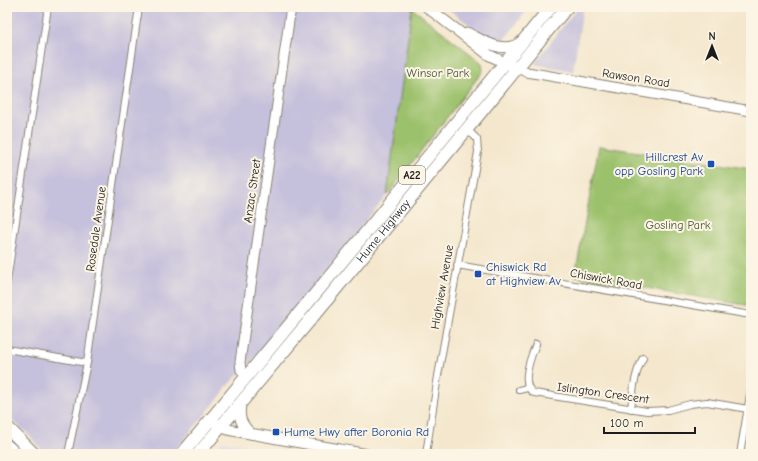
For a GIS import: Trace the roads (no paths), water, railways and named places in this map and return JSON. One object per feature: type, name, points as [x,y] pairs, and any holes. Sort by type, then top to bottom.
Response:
[{"type":"highway","name":"Hume Highway","points":[[198,454],[246,377],[551,7]]},
{"type":"highway","name":"Hume Highway","points":[[182,454],[241,402],[567,7]]},
{"type":"highway","points":[[7,428],[34,454]]},
{"type":"highway","points":[[7,446],[16,454]]},
{"type":"main road","points":[[428,7],[489,56],[517,68]]},
{"type":"main road","points":[[448,23],[500,47],[509,48],[517,46],[523,40]]},
{"type":"main road","points":[[241,402],[239,412],[240,419],[244,427],[251,434]]},
{"type":"main road","points":[[216,423],[230,430],[365,454]]},
{"type":"street","points":[[7,281],[48,7]]},
{"type":"street","name":"Rosedale Avenue","points":[[68,454],[88,363],[139,7]]},
{"type":"street","name":"Anzac Street","points":[[246,377],[241,370],[240,362],[291,7]]},
{"type":"street","name":"Rawson Road","points":[[517,68],[527,72],[751,110]]},
{"type":"street","name":"Highview Avenue","points":[[426,454],[457,265],[478,152],[477,139],[472,134],[465,132]]},
{"type":"street","name":"Chiswick Road","points":[[457,265],[751,315]]},
{"type":"street","points":[[519,390],[527,388],[527,373],[536,344]]},
{"type":"street","points":[[7,349],[88,363]]},
{"type":"street","points":[[631,409],[635,378],[638,367],[643,358]]},
{"type":"street","name":"Islington Crescent","points":[[527,388],[534,393],[631,409],[659,411],[706,402],[748,410]]},
{"type":"street","points":[[740,454],[751,389]]},
{"type":"place","name":"Hillcrest Av opp Gosling Park","points":[[711,164]]},
{"type":"place","name":"Chiswick Rd at Highview Av","points":[[478,274]]},
{"type":"place","name":"Hume Hwy after Boronia Rd","points":[[276,432]]},
{"type":"park label","name":"Winsor Park","points":[[438,73]]},
{"type":"park label","name":"Gosling Park","points":[[678,225]]}]
